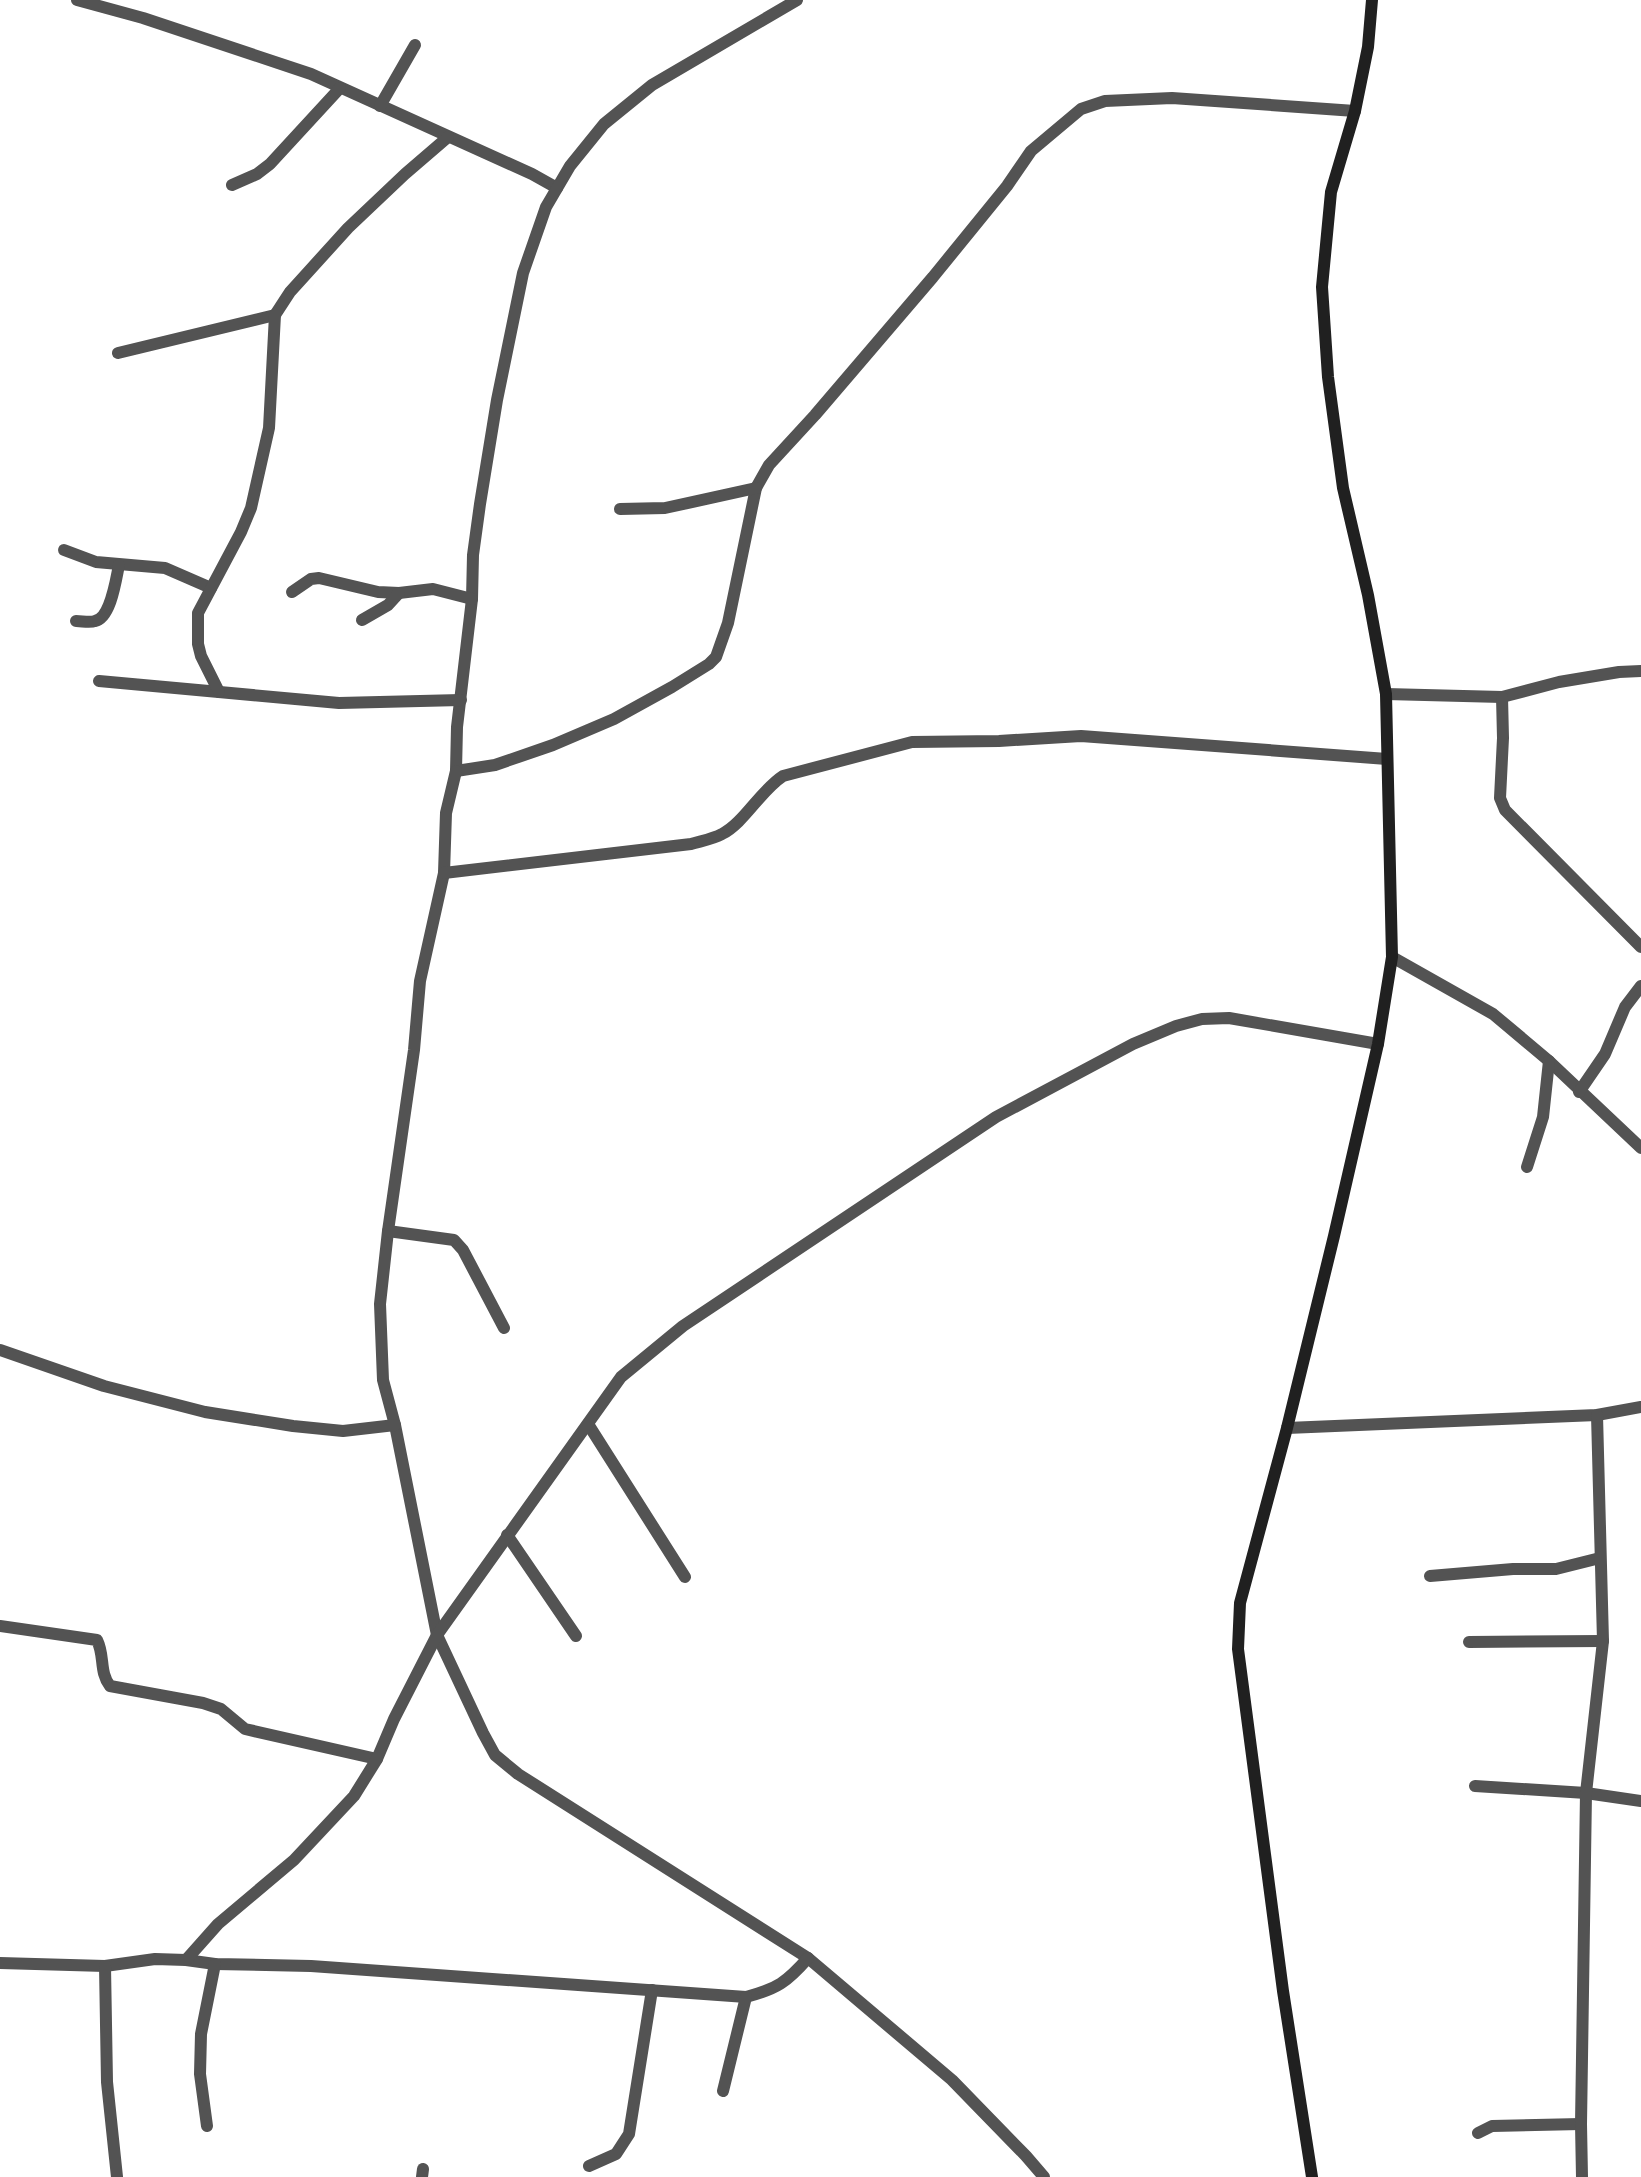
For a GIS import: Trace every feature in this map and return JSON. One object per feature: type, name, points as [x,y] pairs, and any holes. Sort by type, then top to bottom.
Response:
[{"type":"street","points":[[77,0],[143,18],[311,74],[532,174],[557,188]]},
{"type":"street","points":[[797,0],[644,92],[604,124],[570,166],[546,207],[523,273],[505,359],[473,555],[472,599],[457,727],[456,771],[446,813],[444,873],[420,981],[414,1050],[380,1304],[383,1380],[437,1635],[495,1755],[518,1774],[808,1958],[952,2080],[1044,2177]]},
{"type":"street","points":[[1312,2177],[1283,1991],[1239,1649],[1240,1603],[1287,1428],[1334,1236],[1378,1044],[1392,957],[1386,694],[1368,595],[1343,488],[1328,377],[1322,286],[1331,192],[1355,111],[1368,46],[1372,0]]},
{"type":"street","points":[[380,106],[415,45]]},
{"type":"street","points":[[232,185],[257,174],[270,164],[340,88]]},
{"type":"street","points":[[456,771],[495,765],[553,745],[614,719],[709,664],[716,657],[728,623],[756,488],[769,465],[933,277],[1007,186],[1031,151],[1081,109],[1105,101],[1172,98],[1355,111]]},
{"type":"street","points":[[219,692],[201,656],[198,644],[198,613],[241,532],[251,508],[269,428],[275,315],[290,292],[348,228],[448,137]]},
{"type":"street","points":[[118,353],[275,315]]},
{"type":"street","points":[[620,509],[665,508],[756,488]]},
{"type":"street","points":[[64,550],[96,562],[165,568],[211,588]]},
{"type":"street","points":[[76,621],[96,621],[104,617],[113,594],[119,565]]},
{"type":"street","points":[[292,592],[311,579],[319,578],[378,592],[433,590],[472,599]]},
{"type":"street","points":[[362,620],[388,605],[399,592]]},
{"type":"street","points":[[1386,694],[1502,697],[1559,682],[1641,671]]},
{"type":"street","points":[[99,681],[339,703],[461,700]]},
{"type":"street","points":[[1502,697],[1503,738],[1500,798],[1505,810],[1641,947]]},
{"type":"street","points":[[444,873],[691,844],[708,840],[724,834],[770,784],[783,776],[912,742],[999,741],[1081,736],[1388,759]]},
{"type":"street","points":[[1392,957],[1493,1014],[1548,1061],[1641,1148]]},
{"type":"street","points":[[1579,1092],[1605,1054],[1625,1007],[1641,986]]},
{"type":"street","points":[[186,1960],[218,1924],[294,1860],[354,1796],[377,1759],[393,1719],[437,1635],[507,1535],[621,1377],[683,1326],[996,1117],[1133,1044],[1176,1026],[1203,1019],[1229,1018],[1378,1044]]},
{"type":"street","points":[[1527,1167],[1543,1118],[1548,1061]]},
{"type":"street","points":[[388,1231],[454,1240],[463,1250],[504,1328]]},
{"type":"street","points":[[0,1350],[104,1386],[205,1412],[293,1426],[343,1431],[394,1425]]},
{"type":"street","points":[[1287,1428],[1597,1415],[1641,1407]]},
{"type":"street","points":[[1582,2177],[1586,1793],[1602,1641],[1597,1415]]},
{"type":"street","points":[[588,1424],[685,1577]]},
{"type":"street","points":[[507,1535],[576,1636]]},
{"type":"street","points":[[1430,1576],[1513,1569],[1556,1569],[1600,1558]]},
{"type":"street","points":[[0,1626],[97,1640],[101,1649],[103,1678],[110,1686],[203,1703],[221,1709],[245,1729],[377,1759]]},
{"type":"street","points":[[1469,1642],[1602,1641]]},
{"type":"street","points":[[1475,1786],[1586,1793],[1641,1801]]},
{"type":"street","points":[[0,1963],[105,1966],[155,1959],[186,1960],[216,1964],[311,1966],[746,1997],[772,1990],[792,1976],[808,1958]]},
{"type":"street","points":[[207,2126],[200,2074],[201,2034],[216,1964]]},
{"type":"street","points":[[105,1966],[107,2082],[117,2177]]},
{"type":"street","points":[[589,2166],[616,2154],[629,2134],[652,1990]]},
{"type":"street","points":[[723,2091],[746,1997]]},
{"type":"street","points":[[1478,2133],[1492,2126],[1581,2124]]}]
